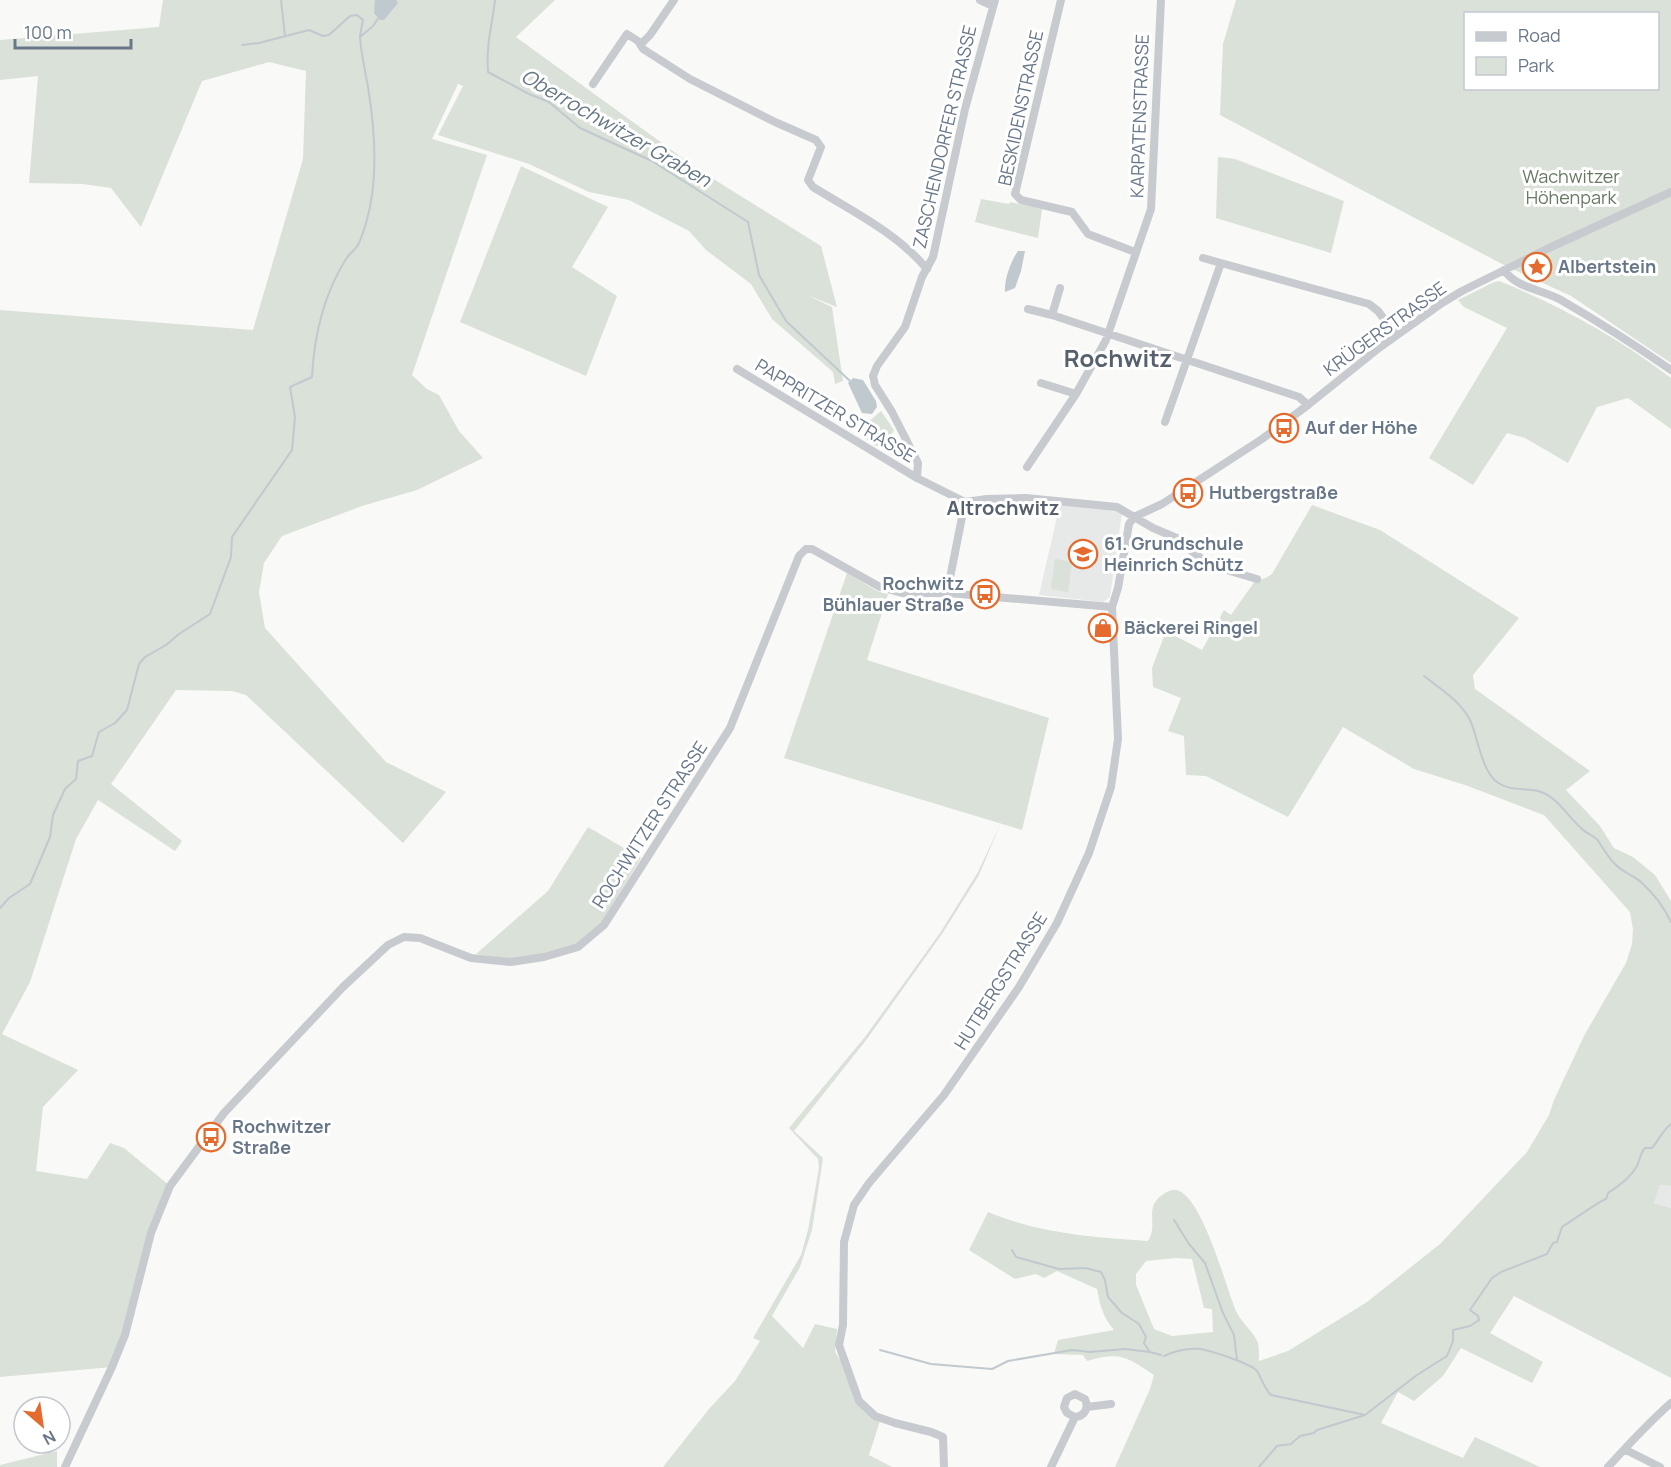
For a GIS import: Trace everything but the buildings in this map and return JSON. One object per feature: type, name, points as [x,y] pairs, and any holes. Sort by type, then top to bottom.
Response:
[{"type":"street","points":[[641,44],[650,35],[674,0]]},
{"type":"street","points":[[980,0],[994,3]]},
{"type":"street","name":"BESKIDENSTRASSE","points":[[1061,0],[1015,194],[1021,200],[1072,212],[1088,234],[1135,252]]},
{"type":"street","name":"KARPATENSTRASSE","points":[[1027,467],[1076,394],[1108,334],[1151,209],[1161,0]]},
{"type":"street","name":"ZASCHENDORFER STRASSE","points":[[917,478],[918,463],[892,412],[875,385],[873,376],[877,366],[905,327],[933,257],[965,109],[994,3]]},
{"type":"street","points":[[593,84],[627,33],[641,44],[643,49],[690,79],[816,140],[821,147],[809,175],[808,180],[813,187],[896,239],[914,253],[927,269]]},
{"type":"street","name":"KRÜGERSTRASSE","points":[[1134,518],[1162,504],[1234,458],[1308,405],[1396,335],[1452,297],[1504,270],[1671,192]]},
{"type":"street","points":[[1203,258],[1369,304],[1378,311],[1396,335]]},
{"type":"street","points":[[1166,422],[1221,262]]},
{"type":"street","points":[[1504,270],[1508,277],[1516,282],[1558,299],[1671,370]]},
{"type":"street","points":[[1052,315],[1060,288]]},
{"type":"street","points":[[1028,309],[1299,397],[1308,405]]},
{"type":"street","name":"PAPPRITZER STRASSE","points":[[737,369],[917,478]]},
{"type":"street","points":[[1041,383],[1076,394]]},
{"type":"street","points":[[917,478],[965,502],[1026,498],[1117,507],[1179,540],[1213,566],[1257,579]]},
{"type":"street","points":[[965,502],[947,593],[1112,607]]},
{"type":"street","name":"HUTBERGSTRASSE","points":[[944,1467],[944,1444],[940,1435],[882,1419],[869,1412],[859,1401],[839,1345],[843,1324],[844,1242],[854,1205],[869,1183],[944,1095],[1019,987],[1057,922],[1089,853],[1111,787],[1118,739],[1112,607],[1118,588],[1126,530],[1134,518]]},
{"type":"street","name":"ROCHWITZER STRASSE","points":[[65,1467],[112,1367],[124,1335],[151,1233],[170,1186],[215,1124],[343,987],[388,945],[404,937],[420,938],[471,958],[511,962],[544,957],[578,947],[604,925],[730,728],[799,556],[806,549],[812,549],[869,581],[890,590],[915,594],[947,593]]},
{"type":"street","points":[[1075,1394],[1086,1401],[1087,1407],[1083,1414],[1075,1417],[1069,1415],[1065,1409],[1065,1402],[1068,1397],[1075,1394]]},
{"type":"street","points":[[1608,1467],[1626,1450],[1639,1432],[1671,1403]]},
{"type":"street","points":[[1087,1407],[1111,1404]]},
{"type":"street","points":[[1051,1467],[1075,1417]]},
{"type":"street","points":[[1626,1450],[1660,1467]]},
{"type":"shaded area","points":[[375,0],[396,0],[398,3],[384,20],[380,20],[374,13]]},
{"type":"shaded area","points":[[1018,251],[1025,251],[1021,271],[1015,288],[1005,292],[1008,270]]},
{"type":"shaded area","points":[[853,378],[863,380],[876,401],[877,407],[872,414],[862,413],[848,383]]},
{"type":"shaded area","name":"61. Grundschule Heinrich Schütz","points":[[1060,504],[1115,510],[1122,513],[1110,597],[1103,602],[1039,595]]},
{"type":"shaded area","points":[[1660,1185],[1671,1186],[1671,1208],[1654,1203]]},
{"type":"green space","points":[[163,0],[555,0],[516,37],[699,170],[821,246],[837,307],[807,295],[832,307],[843,381],[835,384],[833,372],[772,319],[751,284],[706,250],[689,231],[629,200],[589,192],[529,164],[438,135],[463,86],[458,84],[432,139],[487,155],[412,375],[427,389],[439,395],[459,431],[483,458],[417,490],[362,506],[282,536],[264,563],[259,592],[265,628],[386,762],[446,792],[403,843],[246,695],[232,691],[176,690],[111,784],[182,841],[175,851],[98,800],[76,839],[30,982],[2,1034],[78,1070],[43,1107],[36,1171],[87,1179],[110,1143],[124,1148],[170,1186],[151,1233],[112,1367],[0,1377],[0,310],[253,330],[303,159],[306,71],[269,62],[202,81],[141,227],[111,188],[83,184],[29,183],[38,76],[0,80],[0,40],[159,27]]},
{"type":"green space","name":"Wachwitzer Höhenpark","points":[[1236,0],[1671,0],[1671,363],[1571,296],[1502,264],[1220,115],[1223,44]]},
{"type":"green space","points":[[1218,157],[1235,159],[1344,201],[1331,253],[1216,218]]},
{"type":"green space","points":[[521,166],[608,207],[572,267],[617,296],[586,376],[460,322]]},
{"type":"green space","points":[[981,199],[1042,209],[1038,238],[975,222]]},
{"type":"green space","points":[[1499,281],[1545,301],[1588,324],[1630,349],[1671,378],[1671,429],[1628,398],[1597,407],[1568,463],[1525,438],[1507,433],[1473,485],[1429,458],[1507,328],[1464,307],[1458,300]]},
{"type":"green space","points":[[881,411],[894,430],[887,441],[878,446],[873,445],[858,431]]},
{"type":"green space","points":[[1312,505],[1380,530],[1519,618],[1473,675],[1475,689],[1590,771],[1566,790],[1600,826],[1614,848],[1633,857],[1655,875],[1671,901],[1671,1186],[1660,1185],[1654,1203],[1671,1208],[1671,1378],[1514,1296],[1490,1333],[1543,1362],[1532,1383],[1461,1348],[1443,1376],[1414,1401],[1398,1392],[1381,1423],[1463,1458],[1475,1437],[1540,1467],[1115,1467],[1154,1375],[1123,1357],[1108,1356],[1087,1361],[1083,1355],[1054,1354],[1058,1340],[1114,1330],[1102,1311],[1097,1289],[1057,1271],[1044,1278],[1036,1274],[1015,1279],[969,1250],[988,1212],[1047,1230],[1148,1241],[1155,1202],[1169,1191],[1180,1191],[1191,1201],[1201,1218],[1237,1313],[1258,1343],[1259,1361],[1288,1351],[1367,1302],[1440,1244],[1527,1152],[1549,1115],[1585,1034],[1626,963],[1632,944],[1633,929],[1630,912],[1544,815],[1465,785],[1414,769],[1343,727],[1288,817],[1206,776],[1186,775],[1184,736],[1168,731],[1181,698],[1153,687],[1152,668],[1166,631],[1202,650],[1224,610],[1231,615],[1255,581],[1272,574]],"holes":[[[1192,1259],[1204,1308],[1212,1309],[1213,1332],[1172,1336],[1154,1329],[1136,1285],[1136,1274],[1146,1261]]]},
{"type":"green space","points":[[1055,559],[1072,562],[1068,592],[1051,589]]},
{"type":"green space","points":[[847,573],[877,591],[888,594],[867,660],[1049,718],[1022,830],[784,758]]},
{"type":"green space","points":[[1000,825],[979,875],[942,934],[867,1039],[794,1131],[823,1158],[812,1230],[800,1267],[772,1316],[803,1348],[815,1324],[837,1329],[835,1352],[843,1364],[858,1403],[867,1414],[880,1421],[869,1455],[892,1467],[663,1467],[709,1409],[735,1381],[760,1341],[753,1338],[801,1255],[819,1168],[818,1159],[789,1128],[865,1037],[940,933],[978,872]]},
{"type":"green space","points":[[588,827],[641,858],[601,923],[576,944],[541,954],[509,959],[476,954],[548,891]]},
{"type":"green space","points":[[41,1455],[57,1455],[57,1467],[0,1467],[0,1465]]},
{"type":"waterway","points":[[281,0],[285,36]]},
{"type":"waterway","name":"Oberrochwitzer Graben","points":[[495,0],[488,72],[549,102],[580,128],[652,161],[748,222],[759,275],[786,321],[850,381]]},
{"type":"waterway","points":[[242,45],[309,30],[323,36],[329,35],[350,16],[357,15],[363,20],[360,36]]},
{"type":"waterway","points":[[0,908],[9,898],[30,884],[50,837],[53,815],[65,789],[76,779],[78,761],[92,756],[99,732],[115,723],[127,710],[139,664],[145,657],[210,614],[231,557],[232,537],[292,450],[295,417],[290,387],[312,377],[315,347],[326,301],[338,272],[359,243],[370,207],[374,173],[374,138],[360,37],[373,26],[379,17]]},
{"type":"waterway","points":[[1424,676],[1450,696],[1466,713],[1487,770],[1497,782],[1507,787],[1541,792],[1552,798],[1576,824],[1597,840],[1618,867],[1645,886],[1662,906],[1671,922]]},
{"type":"waterway","points":[[1164,1356],[1191,1349],[1212,1352],[1253,1368],[1271,1395],[1365,1415],[1417,1375],[1447,1356],[1453,1341],[1453,1330],[1470,1326],[1479,1320],[1478,1316],[1470,1310],[1492,1278],[1501,1272],[1547,1254],[1553,1243],[1557,1242],[1562,1227],[1606,1199],[1608,1193],[1634,1170],[1645,1148],[1652,1148],[1671,1124]]},
{"type":"waterway","points":[[1174,1220],[1189,1244],[1205,1263],[1223,1313],[1234,1335],[1237,1360]]},
{"type":"waterway","points":[[1012,1250],[1016,1257],[1059,1269],[1085,1268],[1101,1272],[1108,1297],[1122,1313],[1139,1324],[1146,1337],[1144,1343],[1150,1352]]},
{"type":"waterway","points":[[880,1350],[931,1364],[992,1369],[1008,1361],[1072,1350],[1090,1352],[1125,1349],[1161,1355]]},
{"type":"waterway","points":[[1259,1467],[1277,1446],[1291,1444],[1300,1436],[1365,1415]]},
{"type":"place","name":"Albertstein","points":[[1537,267]]},
{"type":"place","name":"Auf der Höhe","points":[[1284,428]]},
{"type":"place","name":"Hutbergstraße","points":[[1188,493]]},
{"type":"place","name":"61. Grundschule Heinrich Schütz","points":[[1083,554]]},
{"type":"place","name":"Rochwitz Bühlauer Straße","points":[[985,594]]},
{"type":"place","name":"Bäckerei Ringel","points":[[1103,628]]},
{"type":"place","name":"Rochwitzer Straße","points":[[211,1137]]},
{"type":"district","name":"Rochwitz","points":[[1118,359]]},
{"type":"district","name":"Altrochwitz","points":[[1003,508]]}]
